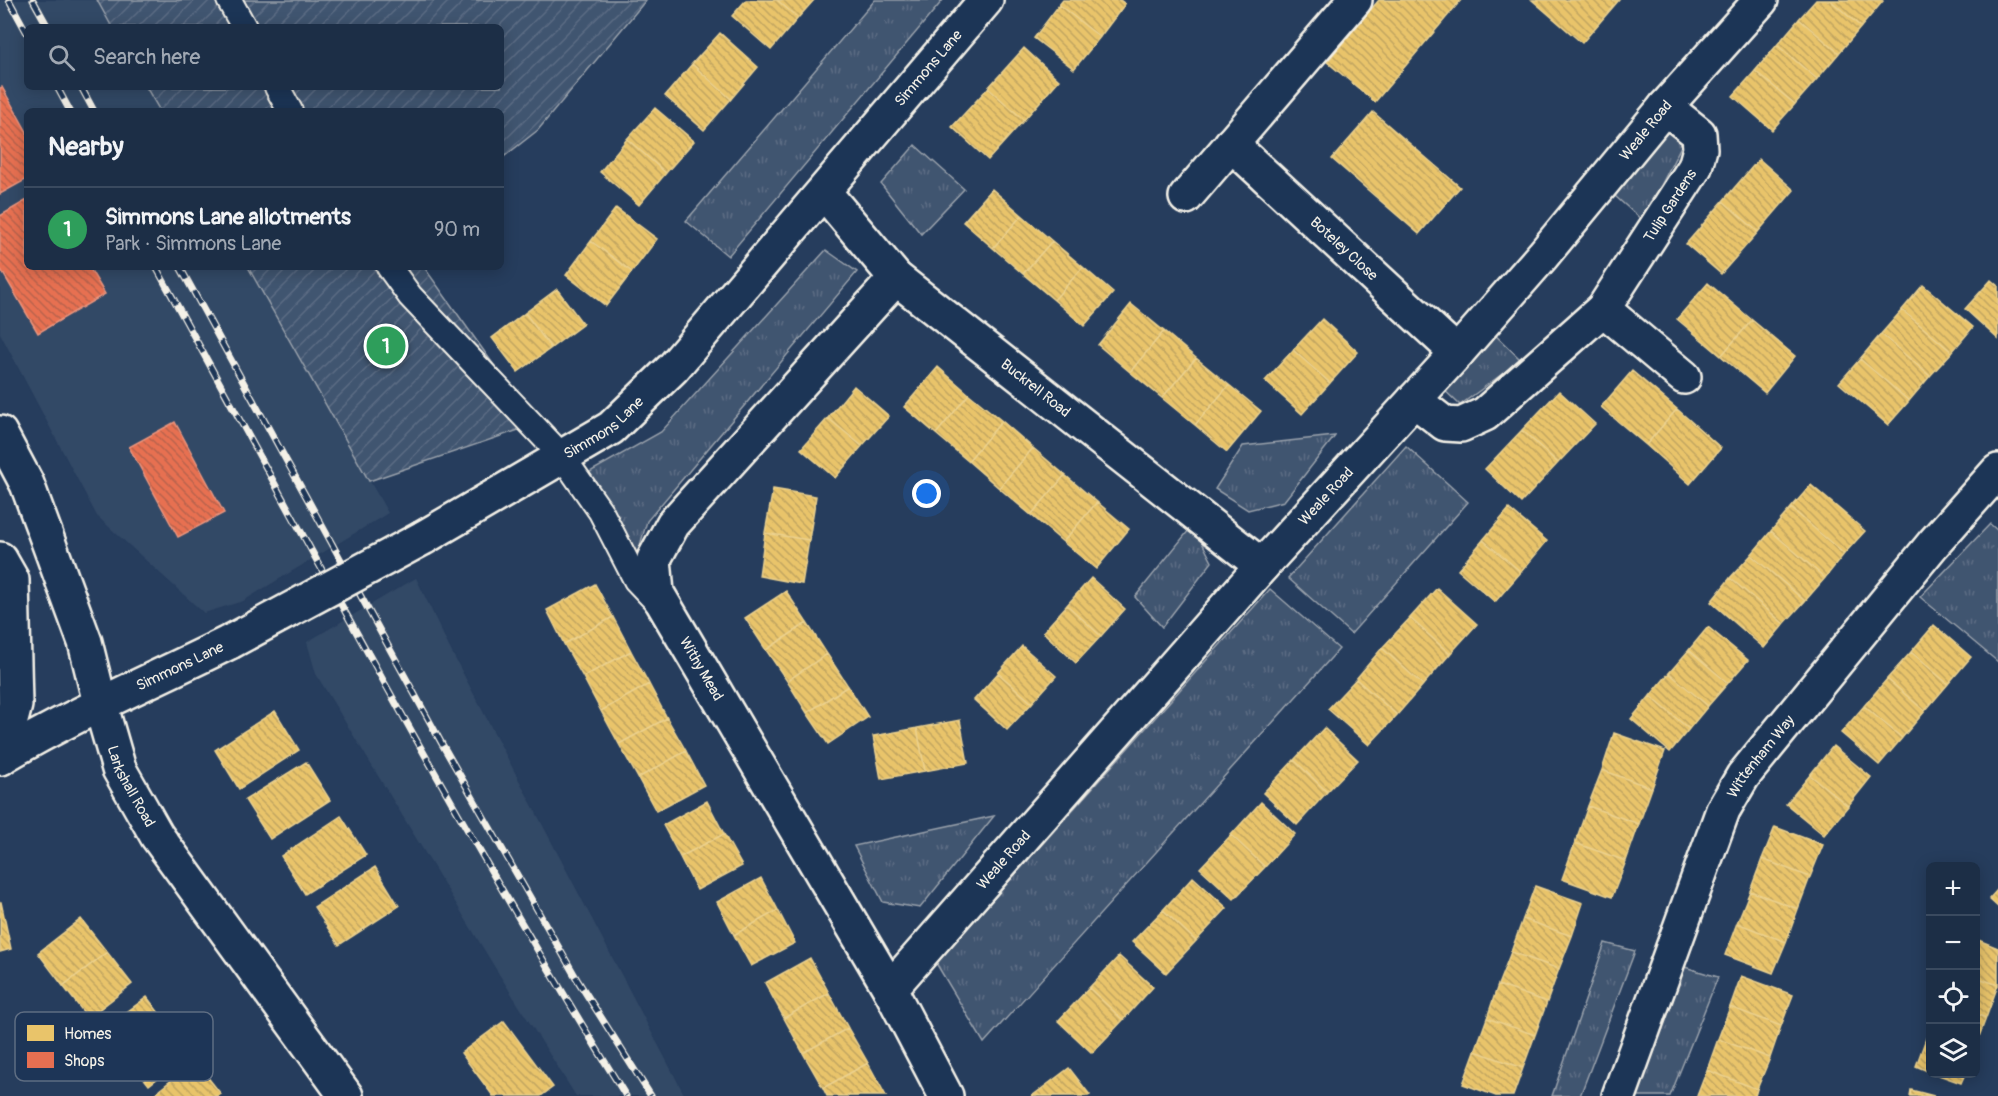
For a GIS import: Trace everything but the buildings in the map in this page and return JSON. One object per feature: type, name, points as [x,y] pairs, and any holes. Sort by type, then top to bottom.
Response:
[{"type":"street","name":"Simmons Lane","points":[[0,758],[100,704],[230,642],[423,538],[611,428],[673,368],[986,0]]},
{"type":"street","points":[[1186,196],[1355,0]]},
{"type":"street","name":"Weale Road","points":[[890,989],[1262,566],[1457,353],[1543,255],[1665,107],[1761,0]]},
{"type":"street","name":"Tulip Gardens","points":[[1414,400],[1445,424],[1461,425],[1469,422],[1485,414],[1603,309],[1695,167],[1700,149],[1699,134],[1665,107]]},
{"type":"street","name":"Boteley Close","points":[[1231,144],[1457,353]]},
{"type":"street","name":"Buckrell Road","points":[[824,192],[896,278],[1262,566]]},
{"type":"street","name":"Withy Mead","points":[[896,278],[674,524],[654,559],[657,593],[661,602],[890,989],[946,1096]]},
{"type":"street","points":[[1603,309],[1684,377]]},
{"type":"street","name":"Larkshall Road","points":[[0,433],[27,484],[85,642],[119,769],[157,836],[346,1096]]},
{"type":"street","name":"Wittenham Way","points":[[1619,1096],[1723,810],[1743,776],[1933,544],[1998,471]]},
{"type":"street","points":[[0,559],[12,580],[15,705],[0,758]]},
{"type":"lane","points":[[229,0],[242,24]]},
{"type":"lane","points":[[279,90],[288,108]]},
{"type":"lane","points":[[391,270],[410,296],[562,456],[601,512],[636,580],[657,602],[661,602]]},
{"type":"shaded area","points":[[0,0],[97,0],[110,24],[24,24],[24,90],[148,90],[158,108],[24,108],[24,270],[250,270],[388,513],[243,601],[204,613],[97,516],[0,333]]},
{"type":"shaded area","points":[[416,578],[449,647],[685,1096],[576,1096],[316,674],[307,642]]},
{"type":"green space","points":[[97,0],[646,0],[538,130],[504,157],[504,108],[158,108],[148,90],[504,90],[504,24],[110,24]]},
{"type":"green space","points":[[875,0],[943,0],[728,256],[686,221]]},
{"type":"green space","points":[[1663,119],[1682,144],[1643,221],[1606,188]]},
{"type":"green space","points":[[915,145],[964,189],[921,234],[881,184]]},
{"type":"green space","points":[[826,250],[857,272],[647,521],[634,566],[588,473],[661,432]]},
{"type":"green space","points":[[250,270],[426,270],[536,424],[369,481]]},
{"type":"green space","points":[[1490,330],[1521,360],[1460,405],[1440,386]]},
{"type":"green space","points":[[1335,436],[1284,501],[1248,510],[1215,489],[1243,446]]},
{"type":"green space","points":[[1406,446],[1468,502],[1351,634],[1288,578]]},
{"type":"green space","points":[[1990,524],[1998,531],[1998,662],[1920,597]]},
{"type":"green space","points":[[1193,525],[1212,562],[1162,627],[1135,597]]},
{"type":"green space","points":[[1270,589],[1339,649],[984,1043],[936,963]]},
{"type":"green space","points":[[994,816],[920,908],[883,902],[854,846]]},
{"type":"green space","points":[[1605,943],[1635,951],[1580,1096],[1552,1096]]},
{"type":"green space","points":[[1678,965],[1718,977],[1670,1096],[1630,1096]]},
{"type":"railway","points":[[9,0],[24,28]]},
{"type":"railway","points":[[33,0],[46,24]]},
{"type":"railway","points":[[59,90],[68,108]]},
{"type":"railway","points":[[83,90],[92,108]]},
{"type":"railway","points":[[158,270],[444,788],[503,892],[626,1096]]},
{"type":"railway","points":[[182,270],[442,744],[578,981],[651,1096]]},
{"type":"place","name":"Simmons Lane allotments","points":[[386,346]]}]
